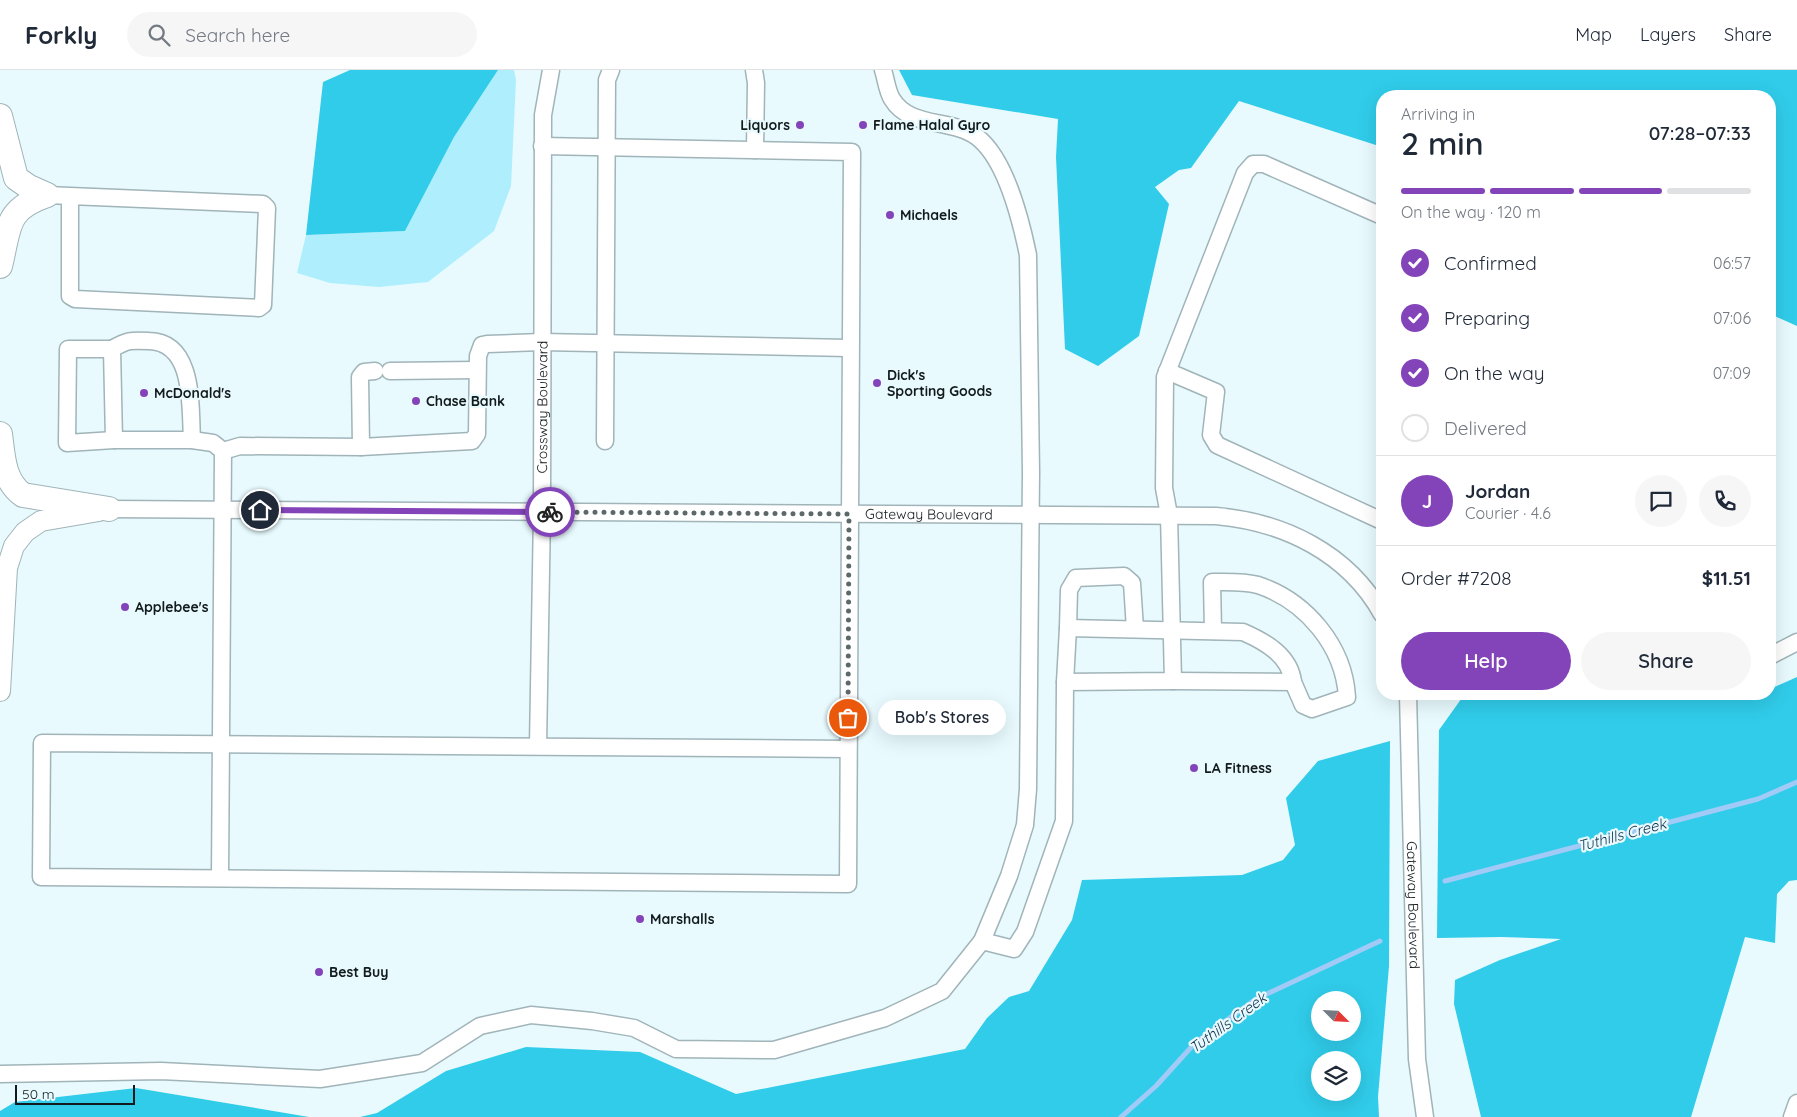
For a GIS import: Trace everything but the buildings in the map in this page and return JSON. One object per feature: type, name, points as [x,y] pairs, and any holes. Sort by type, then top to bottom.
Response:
[{"type":"highway","points":[[0,116],[16,178],[29,187],[58,195]]},
{"type":"highway","points":[[0,266],[14,214],[30,201],[58,195]]},
{"type":"highway","points":[[0,434],[9,479],[13,486],[23,495],[109,509]]},
{"type":"main road","points":[[0,691],[7,568],[14,546],[25,532],[41,521],[109,509]]},
{"type":"street","name":"Crossway Boulevard","points":[[538,746],[542,512],[542,146],[544,102],[551,70]]},
{"type":"street","points":[[605,441],[607,80],[611,70]]},
{"type":"street","points":[[754,70],[756,83],[755,150]]},
{"type":"street","points":[[0,1074],[161,1071],[320,1079],[422,1063],[480,1026],[531,1016],[592,1021],[634,1028],[676,1049],[774,1050],[885,1018],[942,991],[982,941],[1009,876],[1025,825],[1028,789],[1030,514],[1028,255],[1022,226],[1010,190],[996,161],[978,138],[949,125],[921,120],[906,114],[892,99],[883,70]]},
{"type":"street","points":[[542,146],[852,152],[849,348],[848,884],[220,877],[41,877],[42,742],[848,749]]},
{"type":"street","points":[[1173,681],[1169,516],[1164,488],[1165,377],[1245,174],[1252,164],[1264,164],[1376,213]]},
{"type":"street","points":[[58,195],[263,204],[267,208],[263,306],[259,308],[74,299],[70,296],[58,195]]},
{"type":"street","points":[[192,440],[188,377],[176,352],[158,341],[128,340],[112,349],[68,350],[67,443],[114,440],[192,440],[213,442],[223,451],[220,877]]},
{"type":"street","points":[[223,451],[240,446],[361,447],[472,441],[477,434],[477,370],[479,350],[482,345],[541,342],[606,345],[849,348]]},
{"type":"street","points":[[112,349],[114,440]]},
{"type":"street","points":[[361,447],[360,378],[364,372],[477,370]]},
{"type":"street","points":[[1168,370],[1216,392],[1211,435],[1217,444],[1376,518]]},
{"type":"street","name":"Gateway Boulevard","points":[[109,509],[1030,514],[1235,518],[1274,526],[1294,534],[1332,557],[1362,585],[1376,605]]},
{"type":"street","points":[[982,941],[1014,949],[1025,932],[1064,821],[1068,590],[1076,578],[1124,576],[1132,583],[1135,629]]},
{"type":"street","points":[[1068,628],[1243,632],[1261,640],[1278,652],[1292,670],[1294,682],[1304,704],[1312,709],[1347,697],[1346,685],[1336,654],[1325,634],[1303,611],[1276,593],[1256,584],[1212,582],[1212,631]]},
{"type":"street","points":[[1776,653],[1797,642]]},
{"type":"street","points":[[1066,682],[1294,682]]},
{"type":"street","name":"Gateway Boulevard","points":[[1408,700],[1417,1059],[1425,1117]]},
{"type":"street","points":[[1792,1117],[1797,1103]]},
{"type":"shaded area","points":[[350,70],[498,70],[454,137],[405,231],[306,235],[323,82]]},
{"type":"shaded area","points":[[498,70],[514,70],[516,80],[511,186],[494,231],[428,282],[379,287],[330,283],[297,273],[306,235],[405,231],[454,137]]},
{"type":"shaded area","points":[[899,70],[1797,70],[1797,326],[1776,317],[1776,90],[1376,90],[1376,145],[1239,101],[1191,168],[1179,170],[1155,187],[1169,204],[1139,336],[1098,366],[1065,349],[1056,157],[1058,119],[912,95]]},
{"type":"shaded area","points":[[1797,677],[1797,880],[1789,881],[1777,894],[1775,943],[1745,937],[1691,1117],[1481,1117],[1454,1004],[1455,980],[1500,960],[1561,939],[1501,937],[1437,938],[1439,730],[1460,700],[1776,700],[1776,686]]},
{"type":"shaded area","points":[[1390,741],[1389,966],[1378,1097],[1379,1117],[360,1117],[377,1113],[446,1071],[526,1047],[640,1052],[736,1094],[965,1049],[987,1018],[1009,997],[1029,991],[1072,920],[1082,880],[1242,875],[1283,860],[1295,845],[1286,798],[1318,761]]},
{"type":"shaded area","points":[[136,1088],[309,1117],[0,1117],[0,1111],[15,1102]]},
{"type":"waterway","name":"Tuthills Creek","points":[[1445,881],[1758,799],[1797,782]]},
{"type":"waterway","name":"Tuthills Creek","points":[[1121,1117],[1156,1086],[1195,1043],[1256,999],[1380,941]]},
{"type":"way so far","points":[[550,512],[849,514],[848,718]]},
{"type":"place","name":"Liquors","points":[[800,125]]},
{"type":"place","name":"Flame Halal Gyro","points":[[863,125]]},
{"type":"place","name":"Michaels","points":[[890,215]]},
{"type":"place","name":"Dick's Sporting Goods","points":[[877,383]]},
{"type":"place","name":"McDonald's","points":[[144,393]]},
{"type":"place","name":"Chase Bank","points":[[416,401]]},
{"type":"place","name":"Applebee's","points":[[125,607]]},
{"type":"place","name":"Bob's Stores","points":[[848,718]]},
{"type":"place","name":"LA Fitness","points":[[1194,768]]},
{"type":"place","name":"Marshalls","points":[[640,919]]},
{"type":"place","name":"Best Buy","points":[[319,972]]},
{"type":"route","points":[[260,510],[550,512]]}]
